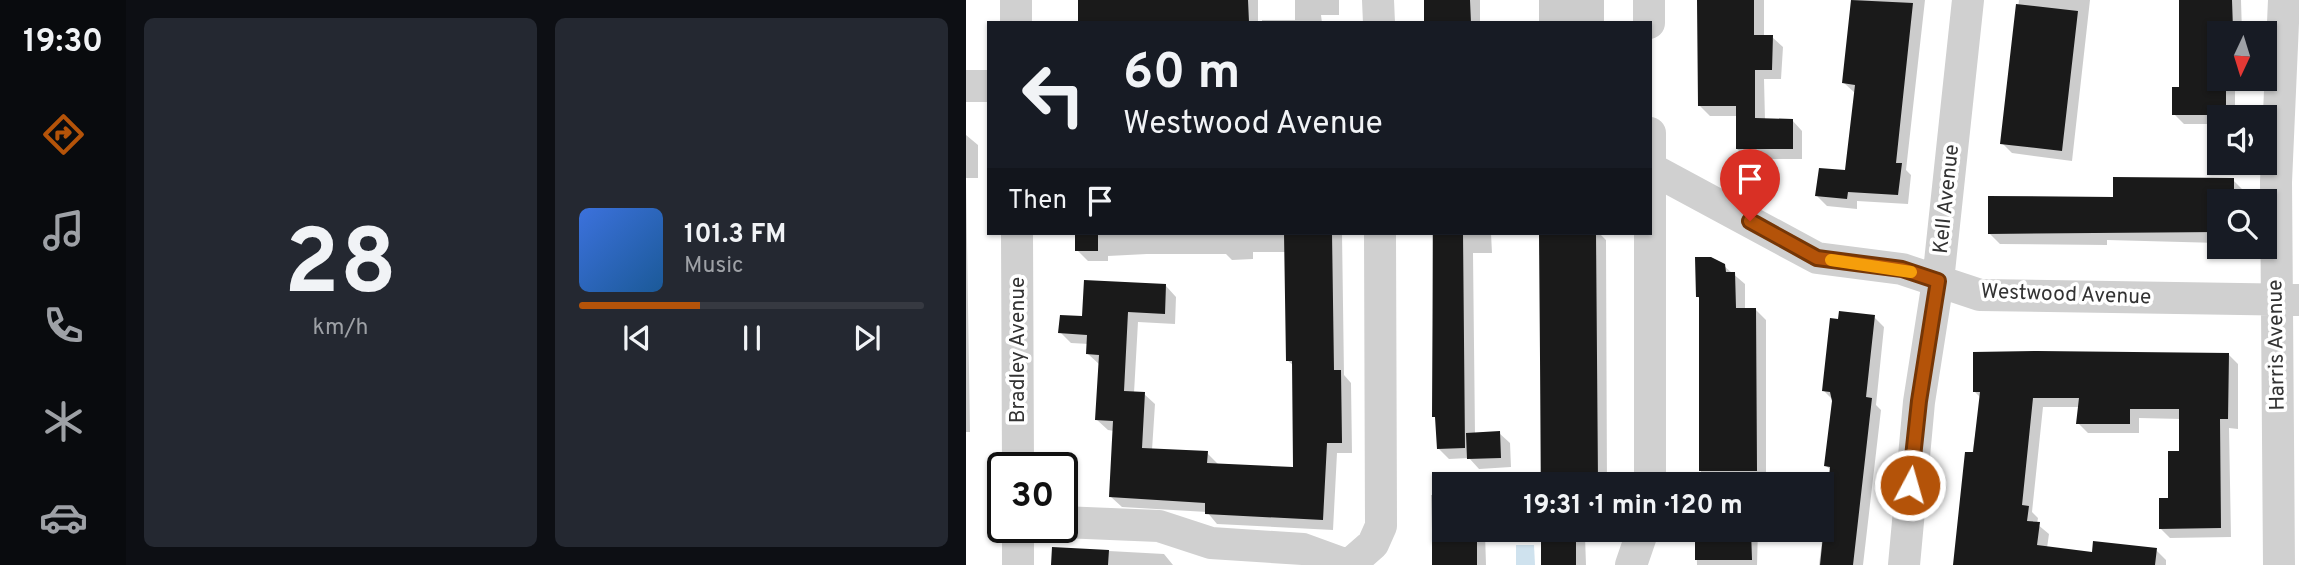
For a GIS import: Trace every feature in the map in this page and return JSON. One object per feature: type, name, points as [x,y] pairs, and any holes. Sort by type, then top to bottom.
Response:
[{"type":"street","points":[[1016,0],[1016,21]]},
{"type":"street","points":[[1378,0],[1379,21]]},
{"type":"street","points":[[1649,0],[1649,21]]},
{"type":"street","name":"Kell Avenue","points":[[1904,565],[1919,401],[1938,281],[1968,0]]},
{"type":"street","name":"Harris Avenue","points":[[2279,565],[2288,301],[2277,155],[2284,0]]},
{"type":"street","points":[[966,86],[987,86]]},
{"type":"street","name":"Westwood Avenue","points":[[1652,169],[1817,258],[1902,269],[1980,295],[2288,301]]},
{"type":"street","name":"Bradley Avenue","points":[[1017,235],[1018,452]]},
{"type":"street","points":[[1078,523],[1159,526],[1211,543],[1303,549],[1348,565],[1373,544],[1381,526],[1380,235]]},
{"type":"street","points":[[1650,235],[1650,472]]},
{"type":"street","points":[[1632,565],[1639,542]]},
{"type":"street","points":[[1017,565],[1018,543]]},
{"type":"water","points":[[1516,545],[1534,545],[1535,565],[1516,565]]},
{"type":"building","points":[[1078,0],[1248,0],[1249,21],[1078,21]]},
{"type":"building","points":[[1424,0],[1470,0],[1471,21],[1424,21]]},
{"type":"building","points":[[1697,0],[1754,0],[1754,35],[1773,35],[1772,70],[1755,70],[1755,118],[1793,119],[1793,149],[1736,149],[1736,106],[1698,106]]},
{"type":"building","points":[[1851,0],[1913,3],[1896,163],[1902,163],[1898,195],[1848,192],[1847,199],[1815,196],[1819,168],[1845,170],[1855,85],[1842,83]]},
{"type":"building","points":[[2179,0],[2232,0],[2233,21],[2207,21],[2207,91],[2226,91],[2226,105],[2207,105],[2207,115],[2172,115],[2172,87],[2179,87]]},
{"type":"building","points":[[2016,4],[2078,11],[2062,151],[2000,144]]},
{"type":"building","points":[[2113,177],[2234,178],[2234,189],[2207,189],[2207,232],[1988,234],[1988,196],[2113,197]]},
{"type":"building","points":[[1075,235],[1098,235],[1098,251],[1075,251]]},
{"type":"building","points":[[1284,235],[1332,235],[1334,370],[1341,370],[1342,443],[1327,443],[1323,520],[1205,514],[1205,503],[1109,497],[1113,421],[1095,420],[1099,355],[1086,354],[1087,335],[1058,333],[1060,315],[1082,316],[1084,280],[1166,284],[1165,314],[1128,312],[1124,391],[1145,392],[1142,448],[1208,451],[1207,463],[1293,467],[1292,361],[1286,361]]},
{"type":"building","points":[[1433,235],[1463,235],[1465,448],[1437,449],[1435,417],[1432,417]]},
{"type":"building","points":[[1539,235],[1596,235],[1598,472],[1541,472]]},
{"type":"building","points":[[1695,257],[1711,257],[1725,264],[1726,272],[1735,272],[1736,308],[1756,308],[1757,471],[1699,471],[1699,297],[1696,297]]},
{"type":"building","points":[[1839,311],[1875,315],[1866,397],[1872,398],[1853,565],[1820,565],[1822,542],[1834,542],[1834,472],[1829,472],[1830,467],[1824,466],[1832,401],[1830,392],[1822,391],[1830,318],[1838,319]]},
{"type":"building","points":[[1973,352],[2229,353],[2228,419],[2220,419],[2221,528],[2159,529],[2159,498],[2168,498],[2168,451],[2179,451],[2179,409],[2130,409],[2130,424],[2076,424],[2079,398],[2033,398],[2022,505],[2029,506],[2027,521],[2040,522],[2037,545],[2092,552],[2093,541],[2157,548],[2155,565],[1953,565],[1965,452],[1973,452],[1980,392],[1973,392]]},
{"type":"building","points":[[1500,431],[1501,458],[1467,459],[1466,433]]},
{"type":"building","points":[[1432,542],[1477,542],[1477,565],[1432,565]]},
{"type":"building","points":[[1541,542],[1576,542],[1576,565],[1541,565]]},
{"type":"building","points":[[1695,542],[1751,542],[1752,560],[1695,560]]},
{"type":"building","points":[[1052,547],[1109,550],[1108,565],[1051,565]]},
{"type":"slow traffic","points":[[1831,260],[1911,272]]},
{"type":"route","points":[[1750,221],[1817,258],[1902,269],[1938,281],[1919,401],[1910,485]]}]
